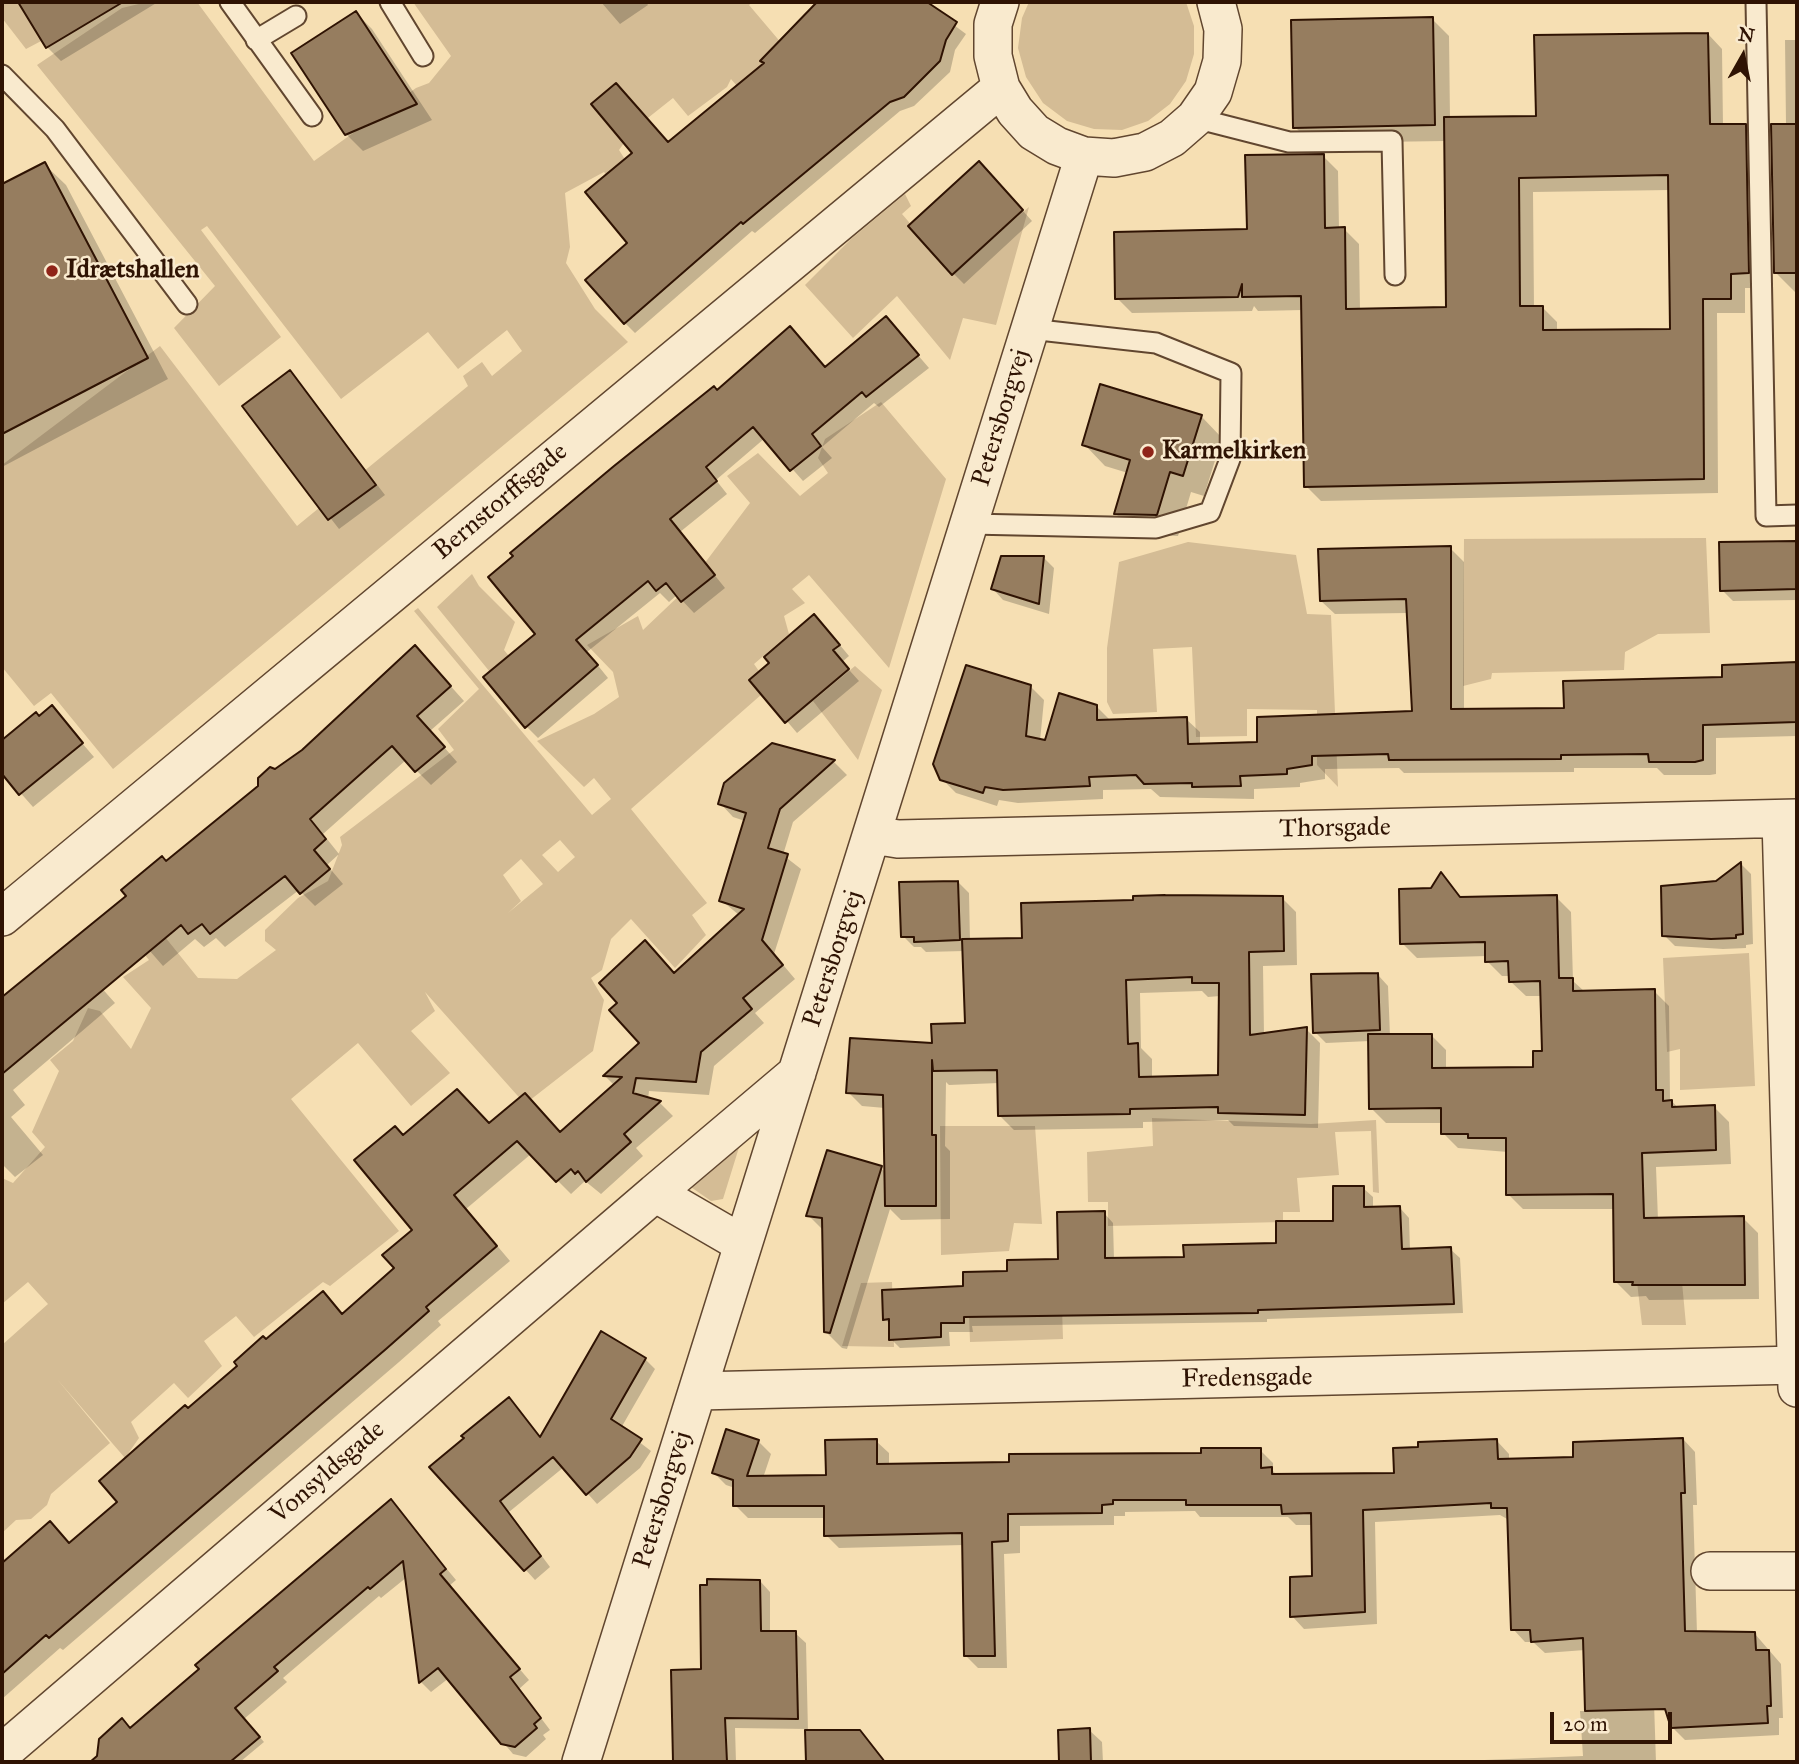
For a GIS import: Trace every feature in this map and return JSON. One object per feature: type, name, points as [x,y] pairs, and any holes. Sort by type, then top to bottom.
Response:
[{"type":"street","points":[[1000,2],[993,24],[993,56],[1001,88],[1015,111],[1034,132],[1057,146],[1084,156],[1114,158],[1145,152],[1172,138],[1195,118],[1213,92],[1222,61],[1223,29],[1216,2]]},
{"type":"street","name":"Bernstorffsgade","points":[[2,917],[1001,88]]},
{"type":"street","name":"Petersborgvej","points":[[581,1762],[1084,156]]},
{"type":"street","points":[[1789,818],[1797,1388]]},
{"type":"street","name":"Thorsgade","points":[[873,835],[898,839],[1789,818]]},
{"type":"street","name":"Vonsyldsgade","points":[[2,1753],[797,1073]]},
{"type":"street","points":[[655,1193],[743,1244]]},
{"type":"street","name":"Fredensgade","points":[[698,1391],[1797,1365]]},
{"type":"street","points":[[1710,1571],[1797,1571]]},
{"type":"lane","points":[[230,2],[312,116]]},
{"type":"lane","points":[[390,2],[423,56]]},
{"type":"lane","points":[[1756,2],[1766,516],[1797,515]]},
{"type":"lane","points":[[256,40],[296,16]]},
{"type":"lane","points":[[2,75],[55,129],[187,304]]},
{"type":"lane","points":[[1195,118],[1289,142],[1392,141],[1395,275]]},
{"type":"lane","points":[[970,524],[1156,528],[1210,512],[1230,459],[1231,373],[1156,342],[1030,329]]},
{"type":"shaded area","points":[[2,2],[20,2],[43,40],[26,49],[2,18]]},
{"type":"shaded area","points":[[147,2],[197,2],[314,161],[416,88],[429,83],[451,56],[413,2],[753,2],[749,5],[805,71],[743,93],[731,79],[727,87],[688,116],[673,98],[634,129],[619,150],[638,180],[627,201],[604,172],[565,193],[570,247],[566,263],[595,309],[628,342],[113,769],[51,693],[34,706],[2,667],[2,465],[160,346],[297,526],[468,386],[463,376],[482,362],[492,376],[522,351],[507,330],[458,369],[428,332],[341,399],[207,226],[201,230],[281,337],[219,386],[174,328],[215,286],[37,65],[122,8]]},
{"type":"shaded area","points":[[1029,2],[1186,2],[1194,26],[1194,54],[1186,81],[1170,104],[1148,121],[1122,130],[1094,129],[1067,121],[1043,103],[1026,77],[1018,48],[1022,18]]},
{"type":"shaded area","points":[[905,194],[911,206],[902,214],[950,270],[971,256],[1029,207],[996,325],[963,318],[950,360],[897,296],[853,338],[805,285],[851,239]]},
{"type":"shaded area","points":[[881,402],[946,479],[889,668],[809,575],[792,589],[805,603],[784,616],[789,634],[754,664],[770,687],[631,809],[707,903],[692,915],[706,935],[675,968],[631,919],[611,939],[602,970],[591,978],[604,1000],[593,1051],[525,1104],[425,992],[435,1011],[411,1031],[450,1073],[411,1106],[358,1043],[291,1099],[399,1231],[330,1286],[323,1282],[254,1337],[236,1316],[204,1341],[222,1366],[188,1398],[174,1383],[131,1422],[139,1438],[125,1458],[57,1379],[110,1443],[51,1494],[47,1505],[31,1519],[16,1520],[2,1533],[2,1345],[48,1304],[28,1282],[2,1304],[2,1178],[13,1183],[45,1147],[32,1132],[59,1071],[50,1060],[73,1041],[88,1008],[100,1011],[131,1049],[151,1008],[123,977],[149,960],[132,939],[153,922],[198,978],[237,979],[276,950],[265,941],[265,930],[298,898],[328,881],[342,845],[340,837],[454,750],[438,729],[479,689],[414,611],[418,608],[592,815],[611,799],[594,778],[584,787],[537,741],[594,714],[619,697],[613,672],[587,645],[638,616],[643,630],[683,592],[750,503],[727,476],[758,453],[800,496],[828,473],[818,458],[825,439]],"holes":[[[560,840],[575,857],[558,872],[542,855]],[[521,859],[543,884],[508,913],[521,901],[503,875]]]},
{"type":"shaded area","points":[[1706,538],[1710,633],[1658,634],[1625,652],[1624,670],[1492,673],[1491,679],[1463,686],[1464,539]]},
{"type":"shaded area","points":[[1188,542],[1296,555],[1307,614],[1331,615],[1338,787],[1317,765],[1317,710],[1247,709],[1247,736],[1196,737],[1192,647],[1153,649],[1157,712],[1113,714],[1107,702],[1107,648],[1119,562]]},
{"type":"shaded area","points":[[472,574],[479,586],[515,622],[504,650],[513,661],[494,677],[437,607]]},
{"type":"shaded area","points":[[855,666],[882,690],[858,760],[813,701]]},
{"type":"shaded area","points":[[1749,953],[1755,1086],[1680,1090],[1680,1049],[1667,1052],[1663,958]]},
{"type":"shaded area","points":[[1152,1118],[1311,1124],[1376,1120],[1379,1193],[1373,1192],[1371,1131],[1335,1132],[1339,1175],[1297,1178],[1300,1212],[1283,1212],[1283,1222],[1108,1226],[1108,1202],[1088,1202],[1087,1152],[1153,1146]]},
{"type":"shaded area","points":[[940,1126],[1035,1126],[1042,1224],[1014,1223],[1009,1251],[941,1255]]},
{"type":"shaded area","points":[[741,1141],[723,1199],[711,1201],[688,1185]]},
{"type":"shaded area","points":[[892,1282],[894,1347],[842,1346],[861,1283]]},
{"type":"shaded area","points":[[1637,1282],[1682,1282],[1686,1325],[1642,1325]]},
{"type":"shaded area","points":[[968,1289],[1062,1307],[1063,1339],[970,1342]]},
{"type":"building","points":[[18,2],[123,2],[46,48]]},
{"type":"building","points":[[817,2],[927,2],[957,22],[946,40],[940,61],[904,97],[890,102],[743,224],[741,222],[624,324],[585,280],[627,243],[585,192],[632,153],[591,104],[616,83],[668,142],[764,63],[760,61]]},
{"type":"building","points":[[356,11],[417,104],[345,135],[291,53]]},
{"type":"building","points":[[1433,17],[1435,125],[1293,128],[1291,20]]},
{"type":"building","points":[[1708,33],[1710,124],[1746,124],[1749,273],[1731,274],[1731,299],[1703,299],[1704,479],[1304,487],[1301,296],[1242,297],[1242,284],[1238,297],[1115,299],[1114,232],[1247,229],[1245,155],[1324,154],[1325,228],[1345,227],[1346,309],[1446,307],[1444,117],[1536,116],[1534,35]],"holes":[[[1668,175],[1670,329],[1543,330],[1543,306],[1520,306],[1519,178]]]},
{"type":"building","points":[[1771,124],[1797,124],[1797,273],[1774,273]]},
{"type":"building","points":[[979,161],[1023,210],[952,275],[908,226]]},
{"type":"building","name":"Idrætshallen","points":[[45,162],[148,358],[2,434],[2,184]]},
{"type":"building","points":[[886,316],[919,355],[866,397],[862,392],[812,434],[821,446],[790,471],[753,427],[706,467],[717,481],[670,519],[715,575],[681,602],[666,583],[656,591],[648,581],[576,640],[598,665],[525,728],[483,677],[535,634],[488,577],[513,556],[510,553],[614,466],[714,386],[717,390],[790,326],[825,367]]},
{"type":"building","points":[[290,370],[376,485],[328,520],[242,406]]},
{"type":"building","name":"Karmelkirken","points":[[1100,384],[1202,415],[1183,476],[1170,472],[1157,515],[1114,514],[1130,460],[1082,445]]},
{"type":"building","points":[[1797,541],[1797,589],[1720,591],[1719,542]]},
{"type":"building","points":[[1451,546],[1451,709],[1564,708],[1563,681],[1722,677],[1722,665],[1797,662],[1797,722],[1703,725],[1703,760],[1695,762],[1649,762],[1648,754],[1561,755],[1561,759],[1389,760],[1388,754],[1312,756],[1312,765],[1287,769],[1287,774],[1240,776],[1241,786],[1144,784],[1136,775],[1089,777],[1090,786],[1003,790],[985,787],[983,793],[940,780],[933,764],[966,665],[1031,685],[1026,736],[1045,740],[1059,693],[1097,705],[1097,720],[1187,717],[1188,744],[1257,742],[1257,717],[1412,711],[1406,599],[1320,601],[1318,549]]},
{"type":"building","points":[[1001,556],[1044,556],[1039,604],[991,589]]},
{"type":"building","points":[[814,614],[840,645],[833,650],[849,669],[785,723],[749,680],[769,663],[764,657]]},
{"type":"building","points":[[415,645],[451,686],[417,716],[445,747],[415,772],[392,746],[310,819],[326,839],[314,850],[330,869],[300,894],[285,876],[210,934],[202,924],[188,934],[181,925],[2,1074],[2,997],[126,896],[121,890],[162,856],[166,861],[258,786],[258,778],[270,767],[275,769],[302,750]]},
{"type":"building","points":[[52,705],[83,743],[19,795],[2,774],[2,740],[36,712],[39,716]]},
{"type":"building","points":[[772,743],[835,760],[780,809],[768,848],[788,854],[762,940],[783,965],[743,998],[752,1009],[701,1052],[696,1082],[636,1078],[633,1093],[661,1101],[624,1134],[631,1142],[586,1182],[578,1171],[575,1174],[571,1169],[556,1182],[517,1141],[454,1195],[497,1246],[426,1307],[429,1311],[386,1349],[49,1638],[46,1635],[2,1674],[2,1563],[50,1521],[69,1543],[117,1502],[99,1481],[185,1405],[188,1408],[237,1366],[234,1362],[263,1336],[266,1339],[323,1291],[342,1314],[394,1268],[382,1255],[412,1230],[354,1160],[395,1126],[403,1135],[457,1089],[489,1123],[525,1093],[560,1132],[622,1077],[603,1076],[639,1043],[609,1010],[617,1003],[599,983],[645,940],[674,973],[744,909],[719,901],[746,813],[718,804],[724,783]]},
{"type":"building","points":[[1741,862],[1743,934],[1736,935],[1736,938],[1711,939],[1662,936],[1661,886],[1716,881]]},
{"type":"building","points":[[1441,872],[1460,897],[1557,895],[1559,978],[1573,978],[1573,991],[1655,989],[1656,1090],[1663,1090],[1663,1101],[1672,1100],[1672,1107],[1715,1105],[1716,1150],[1642,1153],[1644,1218],[1744,1216],[1745,1285],[1632,1285],[1633,1282],[1614,1282],[1613,1194],[1506,1195],[1506,1138],[1468,1138],[1468,1134],[1441,1134],[1441,1108],[1369,1109],[1368,1034],[1432,1034],[1432,1068],[1533,1067],[1533,1051],[1542,1051],[1540,981],[1509,982],[1508,961],[1485,962],[1485,942],[1400,944],[1399,889],[1431,888]]},
{"type":"building","points":[[958,881],[960,940],[914,942],[914,937],[901,937],[899,882]]},
{"type":"building","points":[[1133,896],[1283,896],[1284,951],[1249,952],[1250,1035],[1307,1027],[1305,1115],[1218,1113],[1218,1107],[1130,1109],[1130,1114],[998,1116],[997,1070],[933,1071],[932,1060],[936,1206],[885,1206],[883,1095],[846,1093],[850,1038],[932,1043],[931,1024],[965,1023],[962,939],[1022,938],[1021,903],[1133,900]],"holes":[[[1192,977],[1192,983],[1219,983],[1218,1075],[1139,1077],[1138,1043],[1128,1044],[1126,980]]]},
{"type":"building","points":[[1378,973],[1380,1030],[1313,1033],[1311,974]]},
{"type":"building","points":[[827,1150],[882,1166],[830,1333],[824,1332],[822,1218],[806,1216]]},
{"type":"building","points":[[1333,1186],[1364,1186],[1364,1207],[1400,1206],[1402,1249],[1451,1247],[1454,1304],[1258,1310],[1258,1313],[964,1317],[964,1323],[941,1323],[941,1337],[889,1340],[889,1319],[883,1320],[882,1290],[963,1286],[963,1272],[1007,1271],[1007,1260],[1058,1259],[1057,1212],[1105,1211],[1105,1258],[1184,1257],[1183,1245],[1276,1243],[1276,1221],[1333,1221]]},
{"type":"building","points":[[601,1331],[646,1358],[611,1419],[642,1439],[630,1457],[586,1495],[553,1457],[500,1501],[541,1556],[524,1571],[429,1467],[464,1438],[461,1436],[509,1397],[540,1437]]},
{"type":"building","points":[[726,1429],[759,1440],[747,1476],[826,1475],[825,1440],[877,1439],[877,1464],[1009,1462],[1009,1454],[1201,1453],[1201,1448],[1261,1448],[1261,1468],[1272,1467],[1272,1474],[1394,1473],[1393,1448],[1418,1447],[1418,1442],[1497,1439],[1498,1459],[1573,1457],[1573,1442],[1683,1438],[1685,1493],[1681,1493],[1685,1631],[1755,1632],[1756,1650],[1769,1650],[1771,1706],[1767,1706],[1768,1723],[1671,1728],[1665,1709],[1585,1711],[1583,1638],[1531,1642],[1530,1630],[1511,1630],[1507,1508],[1491,1508],[1491,1503],[1363,1510],[1365,1612],[1290,1617],[1290,1577],[1312,1576],[1311,1513],[1282,1514],[1281,1505],[1186,1505],[1186,1500],[1113,1500],[1113,1504],[1102,1505],[1102,1513],[1008,1514],[1008,1541],[992,1542],[995,1656],[964,1656],[962,1533],[824,1536],[824,1506],[733,1506],[733,1480],[712,1473]]},
{"type":"building","points":[[391,1499],[446,1569],[440,1574],[520,1669],[510,1677],[541,1718],[534,1724],[537,1728],[515,1747],[501,1744],[438,1668],[419,1683],[403,1561],[370,1589],[368,1587],[274,1667],[278,1671],[235,1708],[260,1737],[230,1762],[90,1762],[97,1756],[99,1739],[122,1718],[130,1728],[199,1669],[195,1665]]},
{"type":"building","points":[[707,1579],[760,1580],[761,1631],[796,1631],[798,1719],[725,1718],[727,1762],[673,1762],[671,1670],[701,1669],[700,1585],[707,1585]]},
{"type":"building","points":[[1090,1728],[1091,1762],[1059,1762],[1058,1730]]},
{"type":"building","points":[[805,1730],[860,1730],[885,1762],[806,1762]]},
{"type":"place","name":"Idrætshallen","points":[[52,271]]},
{"type":"place","name":"Karmelkirken","points":[[1148,452]]}]
